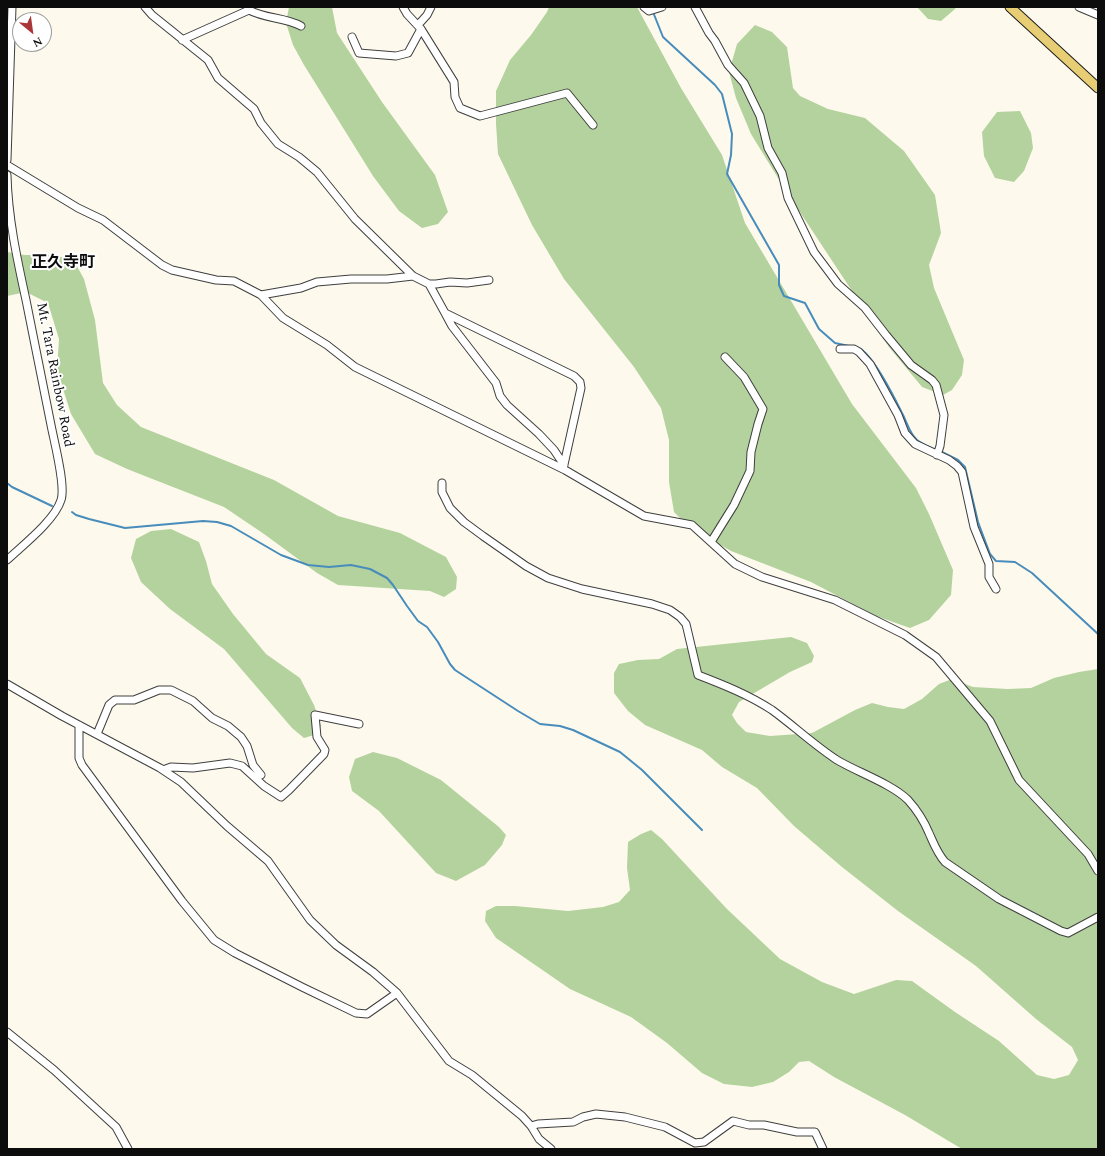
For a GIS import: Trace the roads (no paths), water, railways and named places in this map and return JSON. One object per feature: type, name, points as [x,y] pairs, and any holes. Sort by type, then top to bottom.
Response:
[{"type":"main road","points":[[1010,7],[1098,88]]},
{"type":"street","points":[[7,160],[12,7]]},
{"type":"street","points":[[145,7],[152,15],[208,60],[218,78],[254,109],[261,123],[278,144],[299,157],[317,172],[355,219],[413,276],[429,284],[450,282],[467,284],[489,280]]},
{"type":"street","points":[[403,7],[407,14],[420,27],[454,82],[455,98],[460,108],[480,116],[566,94],[593,125]]},
{"type":"street","points":[[352,38],[358,53],[396,56],[408,53],[431,7]]},
{"type":"street","points":[[695,7],[728,65],[744,83],[757,109],[768,148],[782,173],[788,198],[814,252],[838,284],[865,308],[911,366],[932,380],[936,385],[944,415],[940,447],[937,454]]},
{"type":"street","points":[[1079,7],[1098,14]]},
{"type":"street","points":[[647,9],[659,8]]},
{"type":"street","points":[[182,40],[249,10],[258,15],[291,21],[301,26]]},
{"type":"street","points":[[7,165],[78,208],[102,220],[162,265],[172,270],[216,280],[234,281],[262,296],[282,318],[327,345],[355,367],[563,467],[644,516],[692,525],[735,564],[762,577],[835,600],[905,635],[936,657],[990,721],[1019,780],[1088,854],[1098,871]]},
{"type":"street","name":"Mt. Tara Rainbow Road","points":[[7,175],[12,232],[59,468],[62,493],[57,509],[48,521],[7,560]]},
{"type":"street","points":[[262,296],[301,288],[317,282],[351,278],[413,276]]},
{"type":"street","points":[[429,284],[452,326],[496,383],[500,396],[507,405],[554,450],[563,467]]},
{"type":"street","points":[[445,314],[574,376],[580,382],[581,388],[563,467]]},
{"type":"street","points":[[840,349],[854,349],[860,352],[870,364],[898,415],[905,433],[915,444],[949,460],[962,472],[974,527],[989,564],[989,576],[996,589]]},
{"type":"street","points":[[711,542],[734,505],[750,471],[751,452],[763,409],[744,377],[725,357]]},
{"type":"street","points":[[442,483],[442,492],[450,508],[464,522],[526,566],[548,578],[587,590],[652,604],[670,610],[680,616],[686,624],[698,675],[746,695],[772,710],[837,760],[890,788],[906,799],[916,810],[929,832],[939,855],[945,862],[999,900],[1061,931],[1068,933],[1098,916]]},
{"type":"street","points":[[7,684],[163,770],[181,782],[227,826],[268,861],[310,920],[336,945],[373,972],[397,993],[449,1061],[472,1075],[522,1116],[531,1126],[539,1139],[551,1149]]},
{"type":"street","points":[[97,734],[109,705],[115,700],[134,700],[159,690],[171,690],[193,701],[212,718],[228,726],[241,736],[247,746],[253,765],[271,790]]},
{"type":"street","points":[[163,770],[171,767],[193,768],[230,763],[242,766],[264,786],[281,797],[324,754],[325,750],[317,737],[315,715],[359,724]]},
{"type":"street","points":[[79,725],[79,758],[82,765],[182,901],[214,940],[235,953],[356,1013],[367,1014],[397,993]]},
{"type":"street","points":[[261,776],[268,770]]},
{"type":"street","points":[[7,1032],[54,1070],[116,1127],[128,1149]]},
{"type":"street","points":[[531,1126],[538,1124],[573,1122],[583,1117],[596,1114],[624,1117],[665,1127],[695,1143],[704,1142],[733,1122],[749,1125],[764,1125],[797,1132],[815,1132],[823,1149]]},
{"type":"waterway","points":[[653,12],[663,37],[715,85],[722,94],[732,134],[731,155],[727,174],[779,265],[779,285],[784,296],[805,303],[819,329],[835,343],[849,346]]},
{"type":"waterway","points":[[856,347],[869,356],[875,365],[888,386],[914,437],[921,443],[936,450]]},
{"type":"waterway","points":[[940,451],[958,460],[965,467],[978,522],[990,554],[996,561],[1015,562],[1032,573],[1098,634]]},
{"type":"waterway","points":[[7,483],[12,487],[52,506]]},
{"type":"waterway","points":[[72,512],[76,515],[89,519],[125,528],[203,521],[217,522],[231,526],[281,555],[308,565],[329,567],[351,565],[370,569],[387,578],[393,585],[418,621],[427,627],[438,642],[455,670],[540,724],[560,726],[573,730],[620,752],[642,770],[702,830]]},
{"type":"district","name":"正久寺町","points":[[63,264]]}]
